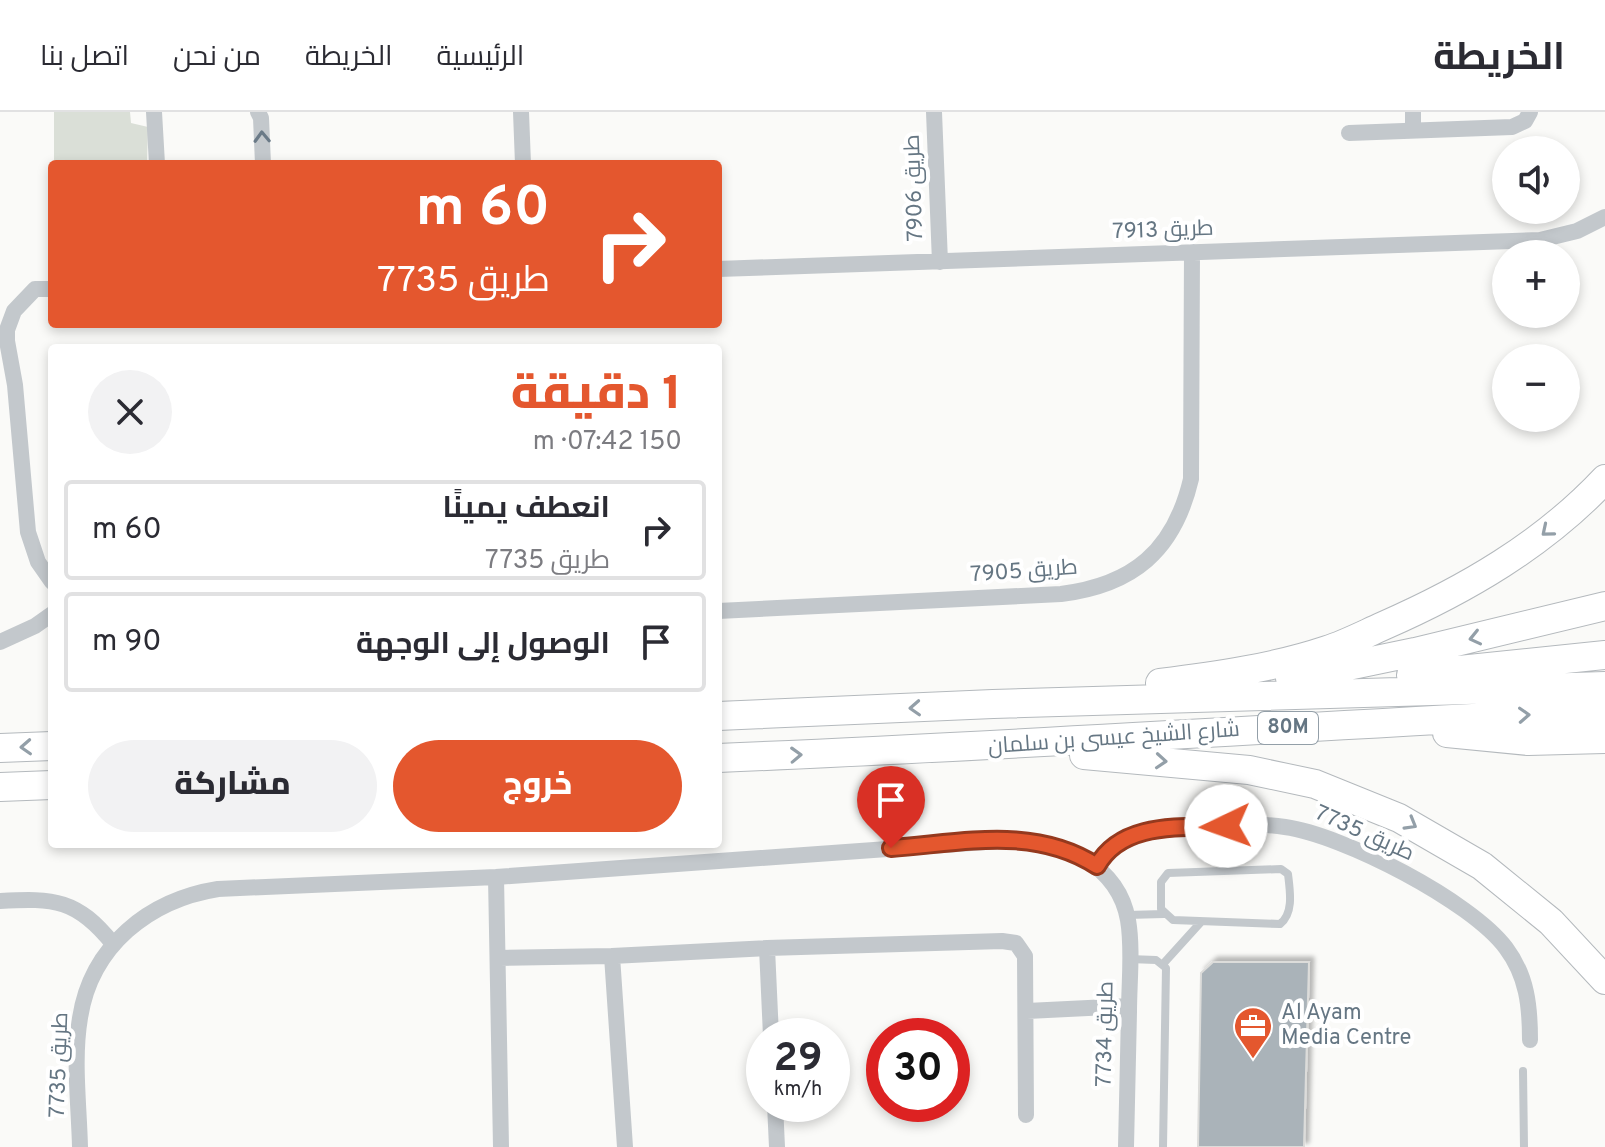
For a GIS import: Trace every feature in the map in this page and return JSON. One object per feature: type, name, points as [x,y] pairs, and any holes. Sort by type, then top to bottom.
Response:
[{"type":"highway","points":[[993,704],[1227,675],[1328,650],[1429,606],[1513,559],[1605,479]]},
{"type":"highway","points":[[1169,699],[1347,667],[1605,606]]},
{"type":"highway","points":[[1223,697],[1605,655]]},
{"type":"highway","name":"شارع الشيخ عيسى بن سلمان","points":[[722,716],[993,704],[1605,686]]},
{"type":"highway","name":"شارع الشيخ عيسى بن سلمان","points":[[722,758],[971,748],[1605,711]]},
{"type":"highway","points":[[1351,724],[1528,741],[1605,739]]},
{"type":"highway","points":[[0,748],[48,746]]},
{"type":"highway","points":[[971,748],[1195,763],[1249,770],[1315,784],[1399,818],[1482,866],[1551,922],[1605,980]]},
{"type":"highway","points":[[0,787],[48,785]]},
{"type":"street","points":[[156,112],[157,160]]},
{"type":"street","points":[[258,112],[263,160]]},
{"type":"street","points":[[521,112],[523,160]]},
{"type":"street","name":"طريق 7906","points":[[934,112],[940,262]]},
{"type":"street","points":[[1413,112],[1413,130]]},
{"type":"street","points":[[1349,133],[1512,127],[1525,121],[1530,112]]},
{"type":"street","name":"طريق 7913","points":[[722,269],[1540,240],[1577,231],[1605,217]]},
{"type":"street","name":"طريق 7905","points":[[722,611],[1061,594],[1100,586],[1137,569],[1157,551],[1173,530],[1185,505],[1191,479],[1192,252]]},
{"type":"street","points":[[43,289],[14,311],[7,330],[7,341],[15,385],[28,532],[38,562],[48,576]]},
{"type":"street","points":[[0,642],[48,617]]},
{"type":"street","name":"طريق 7735","points":[[1097,866],[1114,846],[1152,830],[1269,825],[1319,835],[1400,872],[1478,920],[1494,934],[1507,949],[1525,985],[1530,1004],[1530,1040]]},
{"type":"street","name":"طريق 7735","points":[[80,1147],[78,1035],[90,983],[113,944],[133,924],[156,909],[200,892],[496,877],[1013,840],[1057,846],[1097,866],[1117,891],[1127,918]]},
{"type":"street","points":[[496,877],[500,958],[501,1147]]},
{"type":"street","points":[[0,901],[59,901],[99,926],[113,944]]},
{"type":"street","name":"طريق 7734","points":[[1126,1147],[1127,918]]},
{"type":"street","points":[[500,958],[1002,941],[1016,943],[1025,956],[1026,1115]]},
{"type":"street","points":[[767,948],[770,1018]]},
{"type":"street","points":[[612,956],[625,1147]]},
{"type":"street","points":[[1027,1011],[1129,1006]]},
{"type":"street","points":[[776,1122],[777,1147]]},
{"type":"lane","points":[[1127,918],[1164,914],[1173,920],[1280,924],[1289,912],[1288,874],[1277,869],[1168,873],[1161,882],[1164,914]]},
{"type":"lane","points":[[1163,964],[1201,922]]},
{"type":"lane","points":[[1129,959],[1153,959],[1163,964],[1166,973],[1163,1147]]},
{"type":"lane","points":[[1523,1071],[1524,1147]]},
{"type":"shaded area","points":[[54,112],[130,112],[131,123],[148,127],[147,160],[54,160]]},
{"type":"building","name":"Al Ayam Media Centre","points":[[1213,962],[1309,962],[1304,1147],[1198,1147],[1201,973]]},
{"type":"place","name":"Al Ayam Media Centre","points":[[1253,1060]]},
{"type":"route","points":[[891,848],[1028,840],[1071,851],[1097,866],[1114,846],[1132,836],[1152,830],[1226,826]]}]
